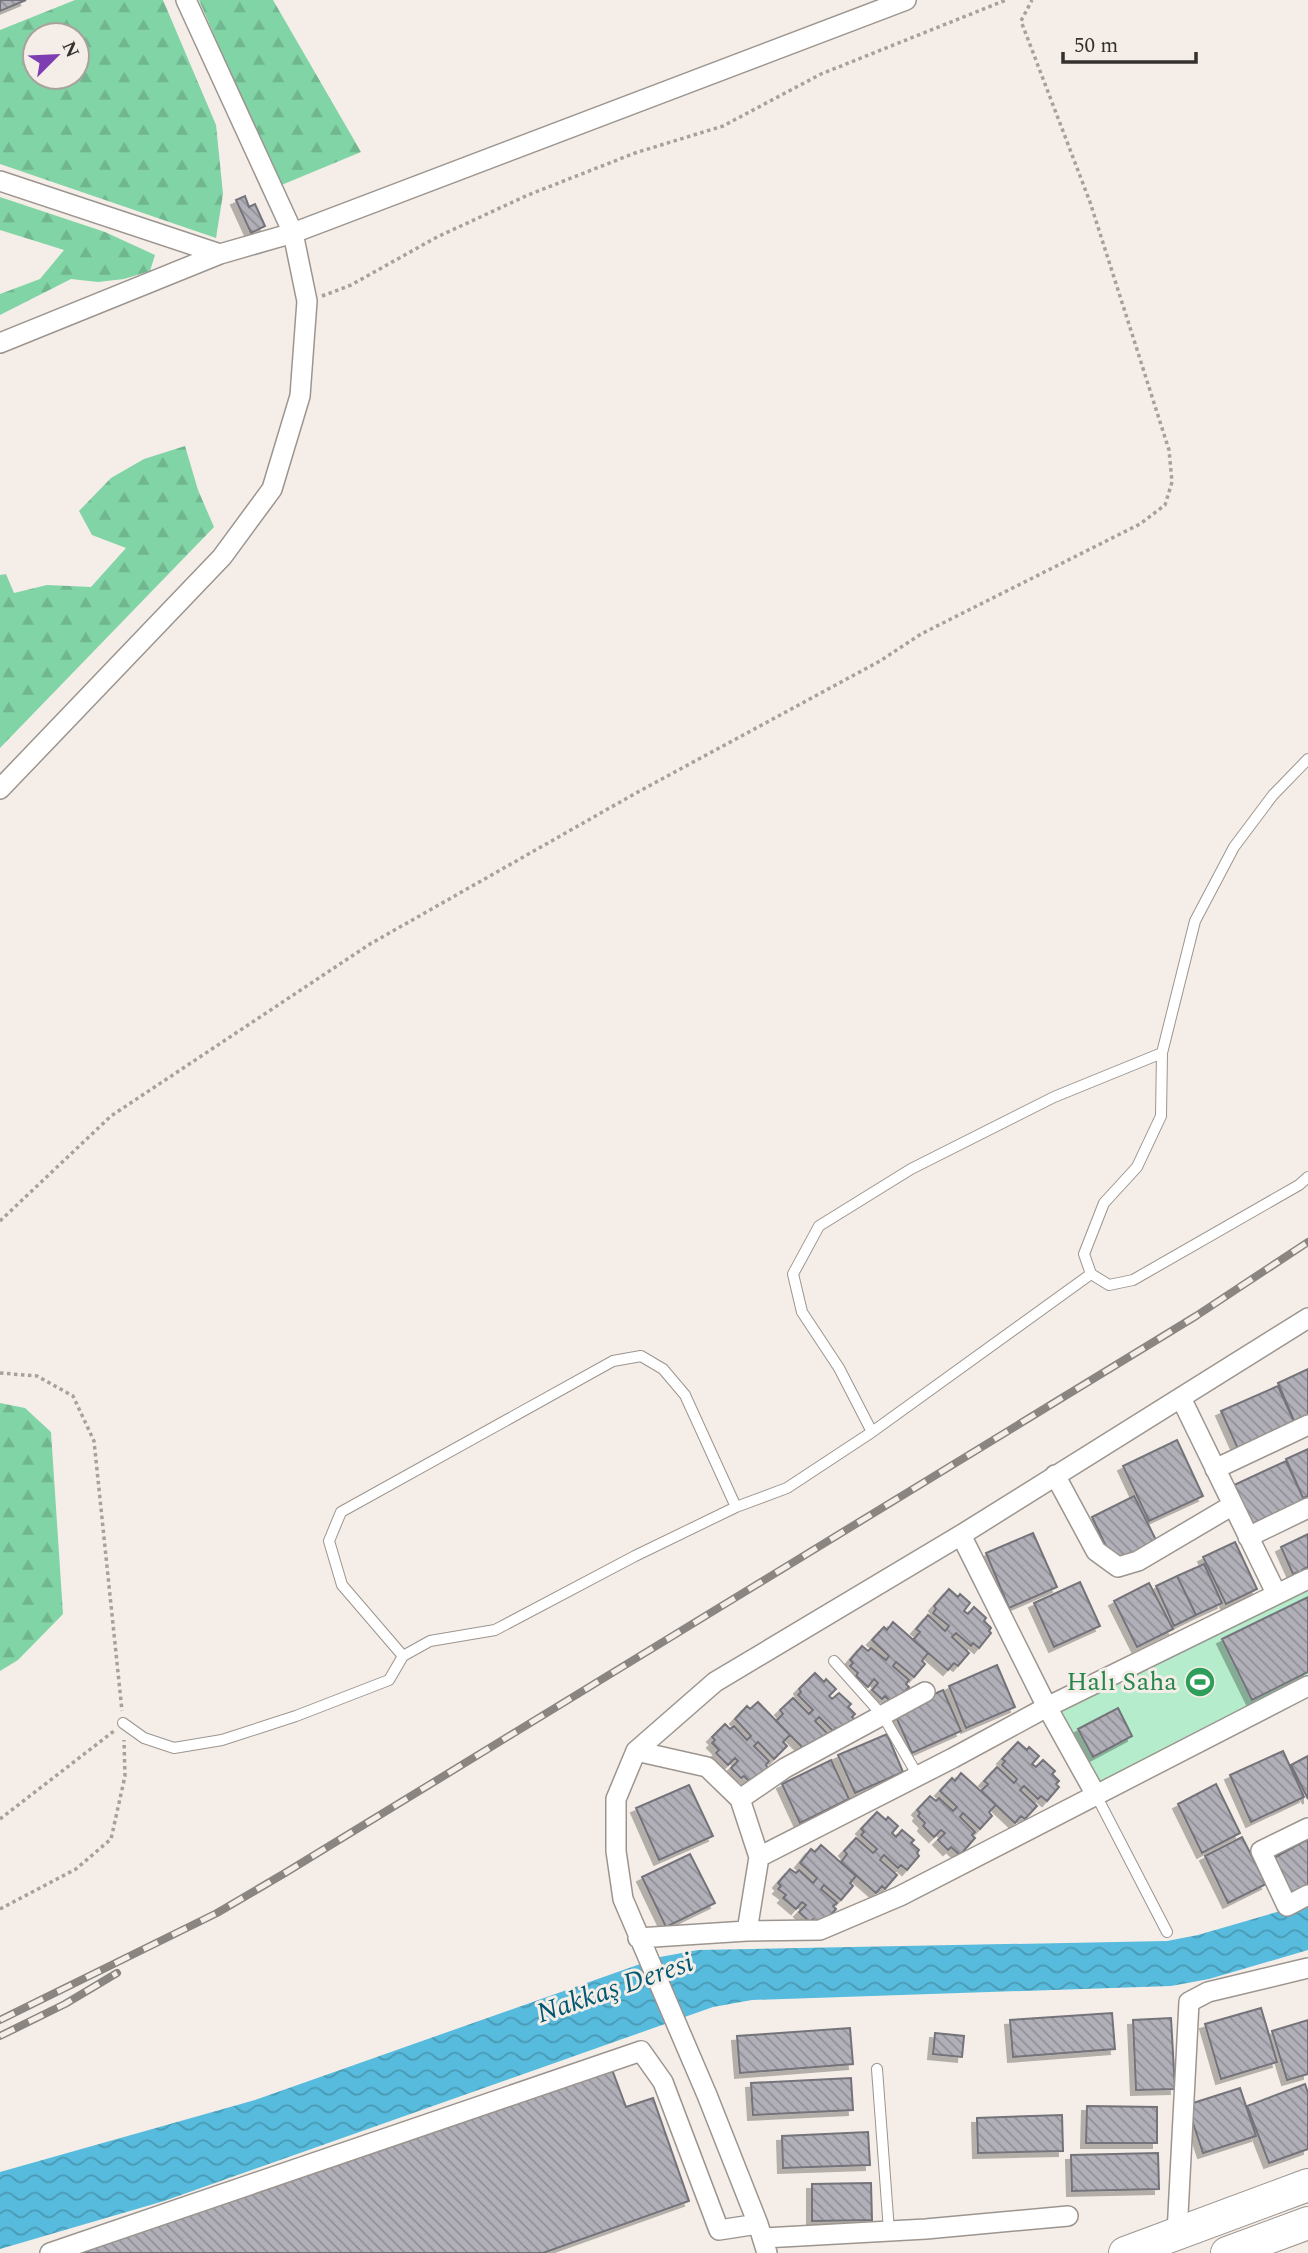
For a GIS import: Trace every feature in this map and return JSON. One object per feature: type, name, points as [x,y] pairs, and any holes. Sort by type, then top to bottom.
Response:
[{"type":"main road","points":[[1125,2253],[1308,2185]]},
{"type":"main road","points":[[1227,2253],[1275,2244],[1308,2223]]},
{"type":"street","points":[[0,789],[222,556],[272,489],[300,396],[307,301],[293,233],[186,0]]},
{"type":"street","points":[[0,343],[220,254],[293,233],[906,0]]},
{"type":"street","points":[[0,181],[220,254]]},
{"type":"street","points":[[763,2238],[707,2095],[623,1899],[616,1851],[616,1799],[636,1751],[715,1682],[961,1535],[1308,1318]]},
{"type":"street","points":[[1181,1398],[1276,1593]]},
{"type":"street","points":[[1216,1469],[1308,1425]]},
{"type":"street","points":[[1055,1475],[1096,1551],[1118,1567],[1138,1561],[1233,1505]]},
{"type":"street","points":[[1248,1536],[1308,1508]]},
{"type":"street","points":[[961,1535],[1047,1707],[1096,1795]]},
{"type":"street","points":[[759,1857],[1047,1707],[1308,1579]]},
{"type":"street","points":[[638,1938],[747,1931],[820,1930],[900,1896],[1308,1686]]},
{"type":"street","points":[[740,1799],[785,1768],[925,1692]]},
{"type":"street","points":[[636,1751],[707,1767],[740,1799],[759,1857],[747,1931]]},
{"type":"street","points":[[1308,1828],[1261,1851],[1287,1906],[1308,1895]]},
{"type":"street","points":[[1177,2234],[1189,2002],[1208,1992],[1308,1968]]},
{"type":"street","points":[[50,2253],[641,2050],[663,2082],[719,2230],[763,2238],[1068,2217]]},
{"type":"lane","points":[[1308,759],[1273,795],[1234,847],[1195,921],[1163,1054],[1161,1116],[1137,1167],[1104,1203],[1084,1254],[1091,1274],[1109,1285],[1133,1280],[1299,1185],[1308,1177]]},
{"type":"lane","points":[[872,1432],[839,1368],[803,1312],[793,1274],[819,1226],[911,1169],[1054,1097],[1163,1054]]},
{"type":"lane","points":[[124,1723],[144,1738],[174,1748],[222,1740],[296,1716],[389,1680],[403,1656],[430,1641],[495,1630],[635,1556],[736,1507],[788,1488],[872,1432],[1091,1274]]},
{"type":"lane","points":[[403,1656],[342,1586],[329,1541],[341,1512],[613,1361],[641,1356],[663,1369],[685,1395],[736,1507]]},
{"type":"lane","points":[[834,1661],[883,1716],[918,1776]]},
{"type":"lane","points":[[1096,1795],[1167,1932]]},
{"type":"lane","points":[[877,2069],[889,2231]]},
{"type":"path","points":[[307,301],[351,285],[436,237],[528,195],[635,153],[723,126],[821,74],[1006,0]]},
{"type":"path","points":[[0,1221],[111,1116],[370,944],[636,793],[880,661],[921,634],[1140,524],[1165,505],[1172,482],[1169,450],[1090,202],[1020,21],[1032,0]]},
{"type":"path","points":[[0,1373],[37,1376],[73,1396],[94,1441],[124,1723],[125,1776],[111,1839],[76,1869],[0,1909]]},
{"type":"path","points":[[0,1819],[124,1723]]},
{"type":"green space","points":[[75,0],[163,0],[216,125],[223,194],[216,238],[0,164],[0,30],[21,22],[21,91],[91,91],[91,21],[22,21]]},
{"type":"green space","points":[[199,0],[273,0],[361,152],[279,186]]},
{"type":"green space","points":[[0,197],[105,232],[155,255],[150,271],[124,279],[98,282],[71,279],[0,315],[0,294],[40,279],[64,250],[0,230]]},
{"type":"green space","points":[[185,446],[198,490],[214,527],[0,748],[0,575],[6,574],[14,593],[47,585],[91,587],[126,548],[92,535],[79,511],[111,478],[144,459]]},
{"type":"green space","points":[[0,1403],[25,1408],[51,1432],[63,1614],[18,1660],[0,1671]]},
{"type":"green space","name":"Halı Saha","points":[[1308,1580],[1308,1680],[1230,1721],[1093,1785],[1058,1702]]},
{"type":"water","name":"Nakkaş Deresi","points":[[1308,1903],[1308,1950],[1209,1979],[1171,1986],[752,2000],[713,2007],[164,2201],[0,2249],[0,2172],[255,2100],[660,1957],[698,1950],[1167,1941],[1198,1935]]},
{"type":"building","points":[[0,0],[26,0],[0,11]]},
{"type":"building","points":[[245,196],[249,207],[255,204],[265,226],[251,233],[236,200]]},
{"type":"building","points":[[1308,1369],[1308,1417],[1295,1423],[1278,1383]]},
{"type":"building","points":[[1278,1386],[1295,1424],[1238,1449],[1221,1411]]},
{"type":"building","points":[[1177,1440],[1203,1496],[1149,1521],[1123,1466]]},
{"type":"building","points":[[1308,1449],[1308,1496],[1303,1498],[1286,1459]]},
{"type":"building","points":[[1286,1461],[1304,1500],[1250,1525],[1232,1486]]},
{"type":"building","points":[[1134,1496],[1157,1542],[1114,1563],[1092,1517]]},
{"type":"building","points":[[1033,1533],[1057,1587],[1009,1608],[986,1553]]},
{"type":"building","points":[[1308,1534],[1308,1567],[1302,1570],[1301,1574],[1293,1574],[1281,1547]]},
{"type":"building","points":[[1235,1542],[1257,1589],[1226,1604],[1203,1557]]},
{"type":"building","points":[[1204,1564],[1222,1603],[1196,1615],[1177,1576]]},
{"type":"building","points":[[1177,1576],[1196,1615],[1174,1626],[1156,1586]]},
{"type":"building","points":[[1080,1582],[1100,1626],[1054,1647],[1034,1603]]},
{"type":"building","points":[[1149,1583],[1173,1629],[1137,1647],[1114,1601]]},
{"type":"building","points":[[949,1589],[970,1603],[964,1611],[968,1614],[974,1607],[986,1618],[984,1621],[991,1628],[991,1633],[979,1648],[973,1643],[971,1646],[956,1633],[952,1637],[969,1653],[958,1666],[954,1663],[948,1670],[913,1640],[920,1632],[916,1629],[928,1615],[945,1631],[949,1626],[933,1613],[936,1609],[934,1606]]},
{"type":"building","points":[[1308,1597],[1308,1672],[1252,1700],[1222,1639]]},
{"type":"building","points":[[893,1622],[928,1653],[922,1661],[925,1664],[914,1677],[896,1662],[893,1666],[909,1680],[906,1684],[909,1687],[893,1704],[885,1696],[882,1699],[872,1690],[878,1683],[874,1679],[868,1687],[856,1676],[858,1673],[850,1666],[853,1663],[850,1660],[862,1646],[868,1651],[871,1648],[886,1660],[889,1656],[872,1640],[884,1627],[887,1630]]},
{"type":"building","points":[[997,1665],[1015,1707],[966,1728],[949,1686]]},
{"type":"building","points":[[815,1673],[836,1689],[829,1696],[832,1699],[839,1693],[851,1704],[848,1707],[855,1714],[852,1717],[855,1720],[841,1733],[836,1728],[833,1731],[819,1717],[815,1721],[832,1738],[809,1754],[776,1721],[783,1714],[780,1710],[793,1698],[809,1714],[813,1710],[798,1695],[801,1692],[799,1689]]},
{"type":"building","points":[[943,1690],[961,1731],[912,1753],[894,1712]]},
{"type":"building","points":[[758,1702],[790,1735],[783,1742],[787,1746],[774,1759],[758,1742],[754,1746],[769,1761],[766,1765],[768,1768],[752,1784],[731,1768],[738,1761],[735,1758],[728,1765],[716,1753],[719,1750],[712,1743],[715,1740],[712,1737],[725,1724],[730,1729],[734,1726],[747,1740],[751,1736],[735,1719],[747,1706],[750,1709]]},
{"type":"building","points":[[1118,1708],[1132,1736],[1093,1757],[1078,1729]]},
{"type":"building","points":[[887,1734],[903,1772],[855,1793],[838,1755]]},
{"type":"building","points":[[1018,1742],[1039,1756],[1032,1764],[1036,1767],[1043,1760],[1055,1771],[1052,1774],[1059,1781],[1056,1784],[1059,1787],[1047,1801],[1041,1796],[1038,1799],[1024,1786],[1020,1790],[1037,1806],[1025,1819],[1021,1816],[1015,1823],[981,1791],[988,1784],[984,1781],[997,1767],[1014,1783],[1017,1779],[1002,1765],[1005,1761],[1002,1759]]},
{"type":"building","points":[[1283,1751],[1304,1797],[1251,1822],[1230,1775]]},
{"type":"building","points":[[1308,1756],[1308,1799],[1291,1765]]},
{"type":"building","points":[[831,1760],[849,1799],[800,1823],[782,1784]]},
{"type":"building","points":[[961,1773],[996,1805],[989,1812],[992,1816],[980,1829],[963,1813],[960,1817],[975,1832],[972,1835],[975,1838],[960,1855],[951,1847],[948,1850],[938,1840],[945,1833],[941,1830],[934,1837],[923,1826],[925,1823],[918,1816],[920,1813],[917,1810],[930,1796],[936,1801],[939,1798],[953,1811],[957,1807],[940,1791],[952,1778],[955,1781]]},
{"type":"building","points":[[1216,1784],[1240,1833],[1202,1853],[1178,1804]]},
{"type":"building","points":[[689,1785],[713,1836],[659,1860],[636,1808]]},
{"type":"building","points":[[877,1812],[898,1826],[892,1833],[896,1837],[902,1830],[914,1840],[911,1843],[919,1850],[919,1856],[907,1870],[901,1865],[898,1868],[884,1855],[880,1860],[897,1875],[885,1889],[882,1886],[876,1893],[841,1862],[847,1854],[844,1851],[856,1838],[873,1853],[877,1849],[861,1835],[864,1832],[861,1829]]},
{"type":"building","points":[[1242,1837],[1266,1884],[1228,1903],[1205,1856]]},
{"type":"building","points":[[1308,1839],[1308,1888],[1290,1898],[1270,1860]]},
{"type":"building","points":[[821,1845],[856,1876],[850,1883],[853,1886],[841,1900],[824,1885],[821,1889],[837,1903],[833,1906],[836,1909],[821,1926],[813,1919],[810,1922],[799,1912],[806,1905],[802,1902],[796,1909],[783,1898],[786,1895],[778,1889],[781,1886],[778,1883],[790,1869],[796,1873],[799,1870],[813,1883],[817,1878],[800,1863],[811,1849],[815,1852]]},
{"type":"building","points":[[690,1854],[715,1903],[666,1927],[642,1877]]},
{"type":"building","points":[[1261,2008],[1277,2062],[1221,2079],[1205,2024]]},
{"type":"building","points":[[1112,2013],[1115,2049],[1013,2057],[1010,2020]]},
{"type":"building","points":[[1171,2018],[1175,2089],[1136,2090],[1133,2020]]},
{"type":"building","points":[[1308,2020],[1308,2074],[1287,2080],[1272,2031]]},
{"type":"building","points":[[850,2028],[853,2064],[740,2073],[737,2036]]},
{"type":"building","points":[[935,2033],[964,2036],[962,2057],[933,2054]]},
{"type":"building","points":[[610,2064],[626,2107],[653,2098],[689,2201],[543,2253],[75,2253]]},
{"type":"building","points":[[851,2078],[853,2110],[753,2115],[751,2083]]},
{"type":"building","points":[[1305,2084],[1308,2093],[1308,2149],[1269,2163],[1247,2106]]},
{"type":"building","points":[[1240,2088],[1256,2136],[1203,2153],[1187,2105]]},
{"type":"building","points":[[1087,2106],[1157,2107],[1157,2143],[1086,2143]]},
{"type":"building","points":[[1062,2115],[1063,2151],[978,2153],[977,2118]]},
{"type":"building","points":[[868,2132],[870,2165],[783,2168],[782,2136]]},
{"type":"building","points":[[1158,2153],[1159,2189],[1072,2191],[1071,2155]]},
{"type":"building","points":[[871,2183],[872,2220],[812,2221],[812,2184]]},
{"type":"railway","points":[[0,2020],[217,1913],[285,1873],[1196,1316],[1308,1242]]},
{"type":"railway","points":[[0,2036],[65,2004],[117,1973]]},
{"type":"place","name":"Halı Saha","points":[[1200,1682]]}]
